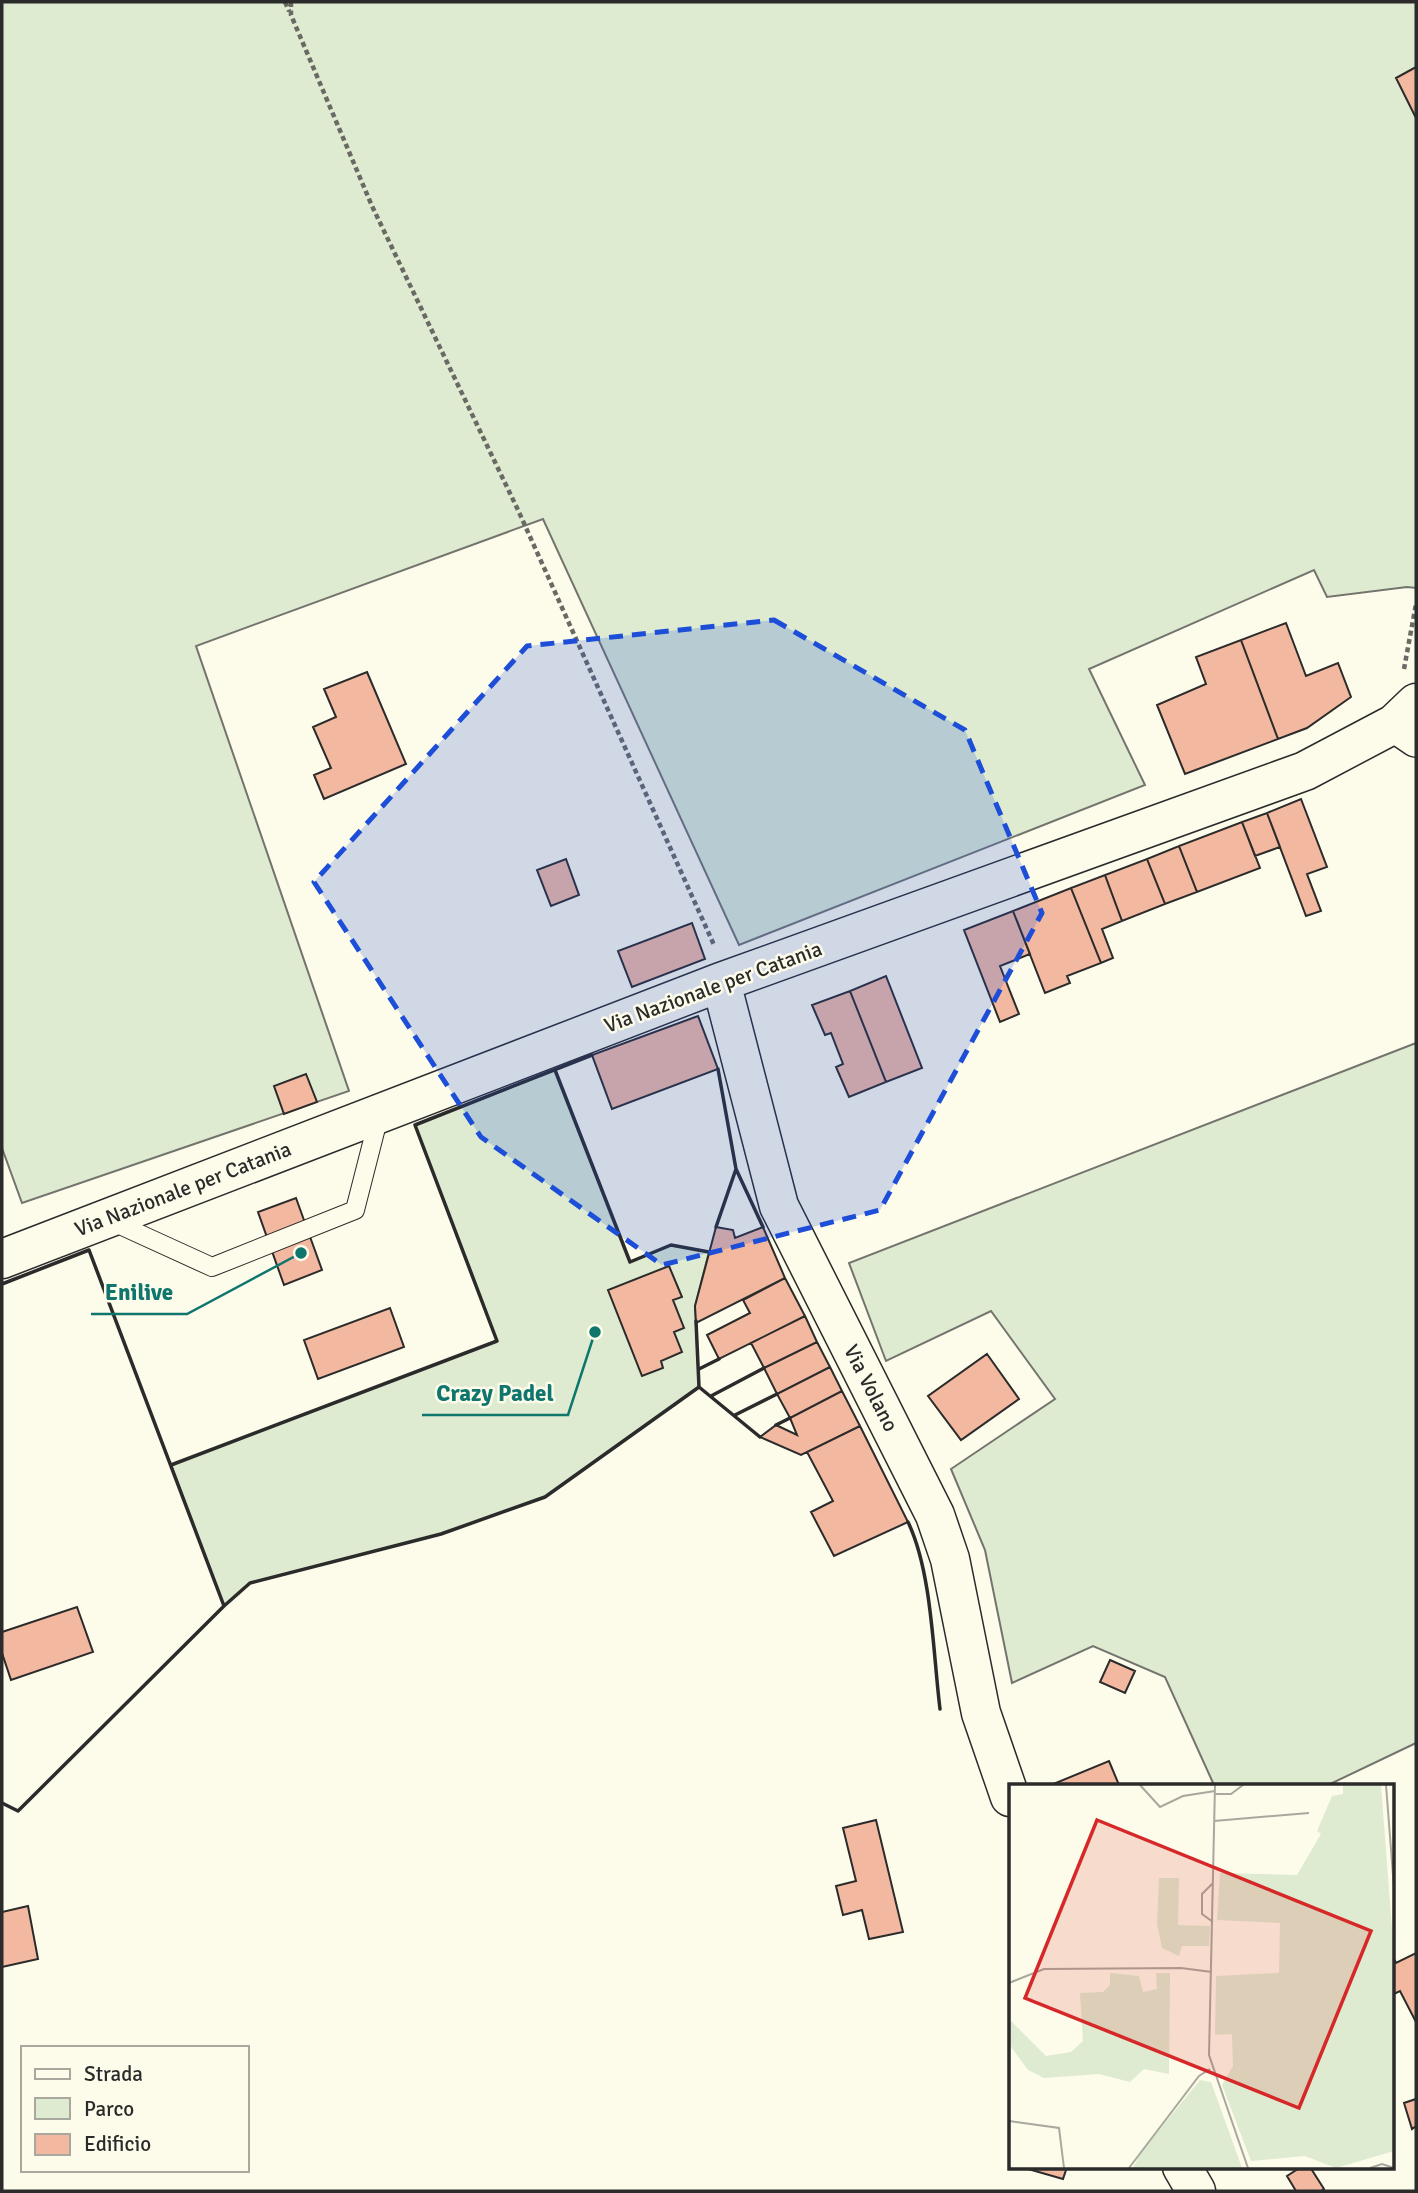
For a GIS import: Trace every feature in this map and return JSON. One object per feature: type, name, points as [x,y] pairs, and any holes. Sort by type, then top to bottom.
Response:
[{"type":"main road","name":"Via Nazionale per Catania","points":[[2,1259],[726,980],[1305,772],[1409,722]]},
{"type":"main road","name":"Via Volano","points":[[726,980],[779,1206],[935,1515],[950,1559],[981,1713],[1009,1794]]},
{"type":"main road","points":[[1183,2168],[1196,2191]]},
{"type":"lane","points":[[106,1219],[212,1267],[355,1210],[379,1114]]},
{"type":"path","points":[[285,2],[372,206],[518,510],[726,980]]},
{"type":"path","points":[[290,2],[291,15]]},
{"type":"highlighted area","points":[[774,620],[965,730],[1042,913],[880,1210],[662,1265],[481,1137],[314,882],[527,646]]},
{"type":"green space","points":[[2,2],[1416,2],[1416,588],[1327,597],[1314,570],[1089,669],[1145,785],[739,945],[543,519],[196,646],[349,1091],[22,1203],[2,1148]]},
{"type":"green space","points":[[1416,1043],[1416,1743],[1330,1784],[1214,1784],[1165,1677],[1093,1646],[1012,1683],[985,1550],[951,1469],[1055,1399],[991,1311],[886,1361],[849,1263]]},
{"type":"green space","points":[[555,1070],[630,1262],[671,1245],[709,1252],[695,1306],[699,1387],[545,1497],[441,1534],[250,1583],[224,1606],[171,1465],[497,1341],[415,1125]]},
{"type":"building","points":[[1416,67],[1416,118],[1396,78]]},
{"type":"building","points":[[1286,623],[1306,676],[1338,663],[1351,697],[1307,728],[1278,739],[1241,640]]},
{"type":"building","points":[[1241,640],[1278,739],[1185,774],[1157,705],[1206,684],[1196,657]]},
{"type":"building","points":[[367,672],[406,764],[324,799],[314,775],[331,768],[313,727],[336,717],[324,689]]},
{"type":"building","points":[[1301,799],[1327,867],[1307,874],[1321,911],[1306,916],[1267,813]]},
{"type":"building","points":[[1267,813],[1280,847],[1255,856],[1242,822]]},
{"type":"building","points":[[1242,822],[1260,868],[1197,892],[1179,846]]},
{"type":"building","points":[[1179,846],[1197,892],[1165,904],[1147,859]]},
{"type":"building","points":[[566,859],[579,895],[551,906],[537,870]]},
{"type":"building","points":[[1147,859],[1165,904],[1122,921],[1105,875]]},
{"type":"building","points":[[1105,875],[1122,921],[1102,929],[1113,958],[1101,963],[1071,888]]},
{"type":"building","points":[[1071,888],[1101,963],[1067,976],[1070,983],[1045,993],[1013,911]]},
{"type":"building","points":[[1013,911],[1030,954],[1000,966],[1019,1014],[1000,1022],[964,930]]},
{"type":"building","points":[[692,923],[705,959],[632,987],[618,951]]},
{"type":"building","points":[[886,976],[922,1068],[886,1082],[850,991]]},
{"type":"building","points":[[850,991],[886,1082],[849,1097],[836,1067],[843,1064],[831,1033],[825,1035],[812,1005]]},
{"type":"building","points":[[698,1016],[718,1069],[612,1109],[592,1055]]},
{"type":"building","points":[[306,1074],[317,1102],[284,1114],[274,1086]]},
{"type":"building","points":[[296,1198],[322,1270],[284,1285],[258,1212]]},
{"type":"building","points":[[716,1227],[733,1230],[735,1238],[763,1227],[785,1278],[696,1323],[695,1306]]},
{"type":"building","points":[[669,1266],[682,1297],[673,1300],[684,1328],[674,1332],[682,1352],[661,1361],[663,1368],[642,1376],[608,1290]]},
{"type":"building","points":[[785,1278],[805,1316],[719,1359],[707,1335],[750,1313],[743,1300]]},
{"type":"building","points":[[390,1308],[404,1347],[318,1379],[304,1340]]},
{"type":"building","points":[[805,1316],[817,1342],[764,1368],[751,1343]]},
{"type":"building","points":[[817,1342],[830,1367],[777,1394],[764,1368]]},
{"type":"building","points":[[987,1354],[1019,1399],[961,1440],[928,1396]]},
{"type":"building","points":[[830,1367],[842,1391],[790,1418],[777,1394]]},
{"type":"building","points":[[842,1391],[860,1426],[801,1455],[760,1437],[776,1425],[797,1435],[790,1418]]},
{"type":"building","points":[[860,1426],[908,1522],[834,1556],[811,1512],[833,1501],[807,1452]]},
{"type":"building","points":[[77,1607],[93,1652],[11,1680],[2,1653],[2,1632]]},
{"type":"building","points":[[1110,1660],[1135,1671],[1125,1693],[1100,1682]]},
{"type":"building","points":[[1109,1761],[1119,1784],[1053,1784]]},
{"type":"building","points":[[876,1820],[903,1932],[869,1939],[862,1910],[843,1915],[836,1886],[856,1881],[843,1828]]},
{"type":"building","points":[[28,1906],[38,1959],[2,1967],[2,1912]]},
{"type":"building","points":[[1416,1953],[1416,2022],[1400,1991],[1394,1994],[1394,1959],[1396,1963]]},
{"type":"building","points":[[1416,2099],[1416,2126],[1412,2129],[1404,2103]]},
{"type":"building","points":[[1028,2168],[1067,2168],[1063,2179]]},
{"type":"building","points":[[1299,2168],[1311,2168],[1324,2189],[1296,2191],[1287,2176]]},
{"type":"wall","points":[[171,1465],[497,1341],[415,1125],[592,1055]]},
{"type":"wall","points":[[718,1069],[736,1169],[763,1227]]},
{"type":"wall","points":[[555,1070],[630,1262],[671,1245],[709,1252]]},
{"type":"wall","points":[[716,1227],[736,1169]]},
{"type":"wall","points":[[2,1284],[89,1250],[224,1606]]},
{"type":"wall","points":[[2,1803],[18,1811],[250,1583],[441,1534],[545,1497],[699,1387],[696,1321]]},
{"type":"wall","points":[[699,1369],[719,1359]]},
{"type":"wall","points":[[711,1396],[764,1368]]},
{"type":"wall","points":[[699,1387],[760,1437]]},
{"type":"wall","points":[[735,1415],[777,1394]]},
{"type":"wall","points":[[776,1425],[790,1418]]},
{"type":"wall","points":[[908,1522],[916,1542],[927,1588],[940,1709]]},
{"type":"place","name":"Enilive","points":[[301,1253]]},
{"type":"place","name":"Crazy Padel","points":[[595,1332]]}]
